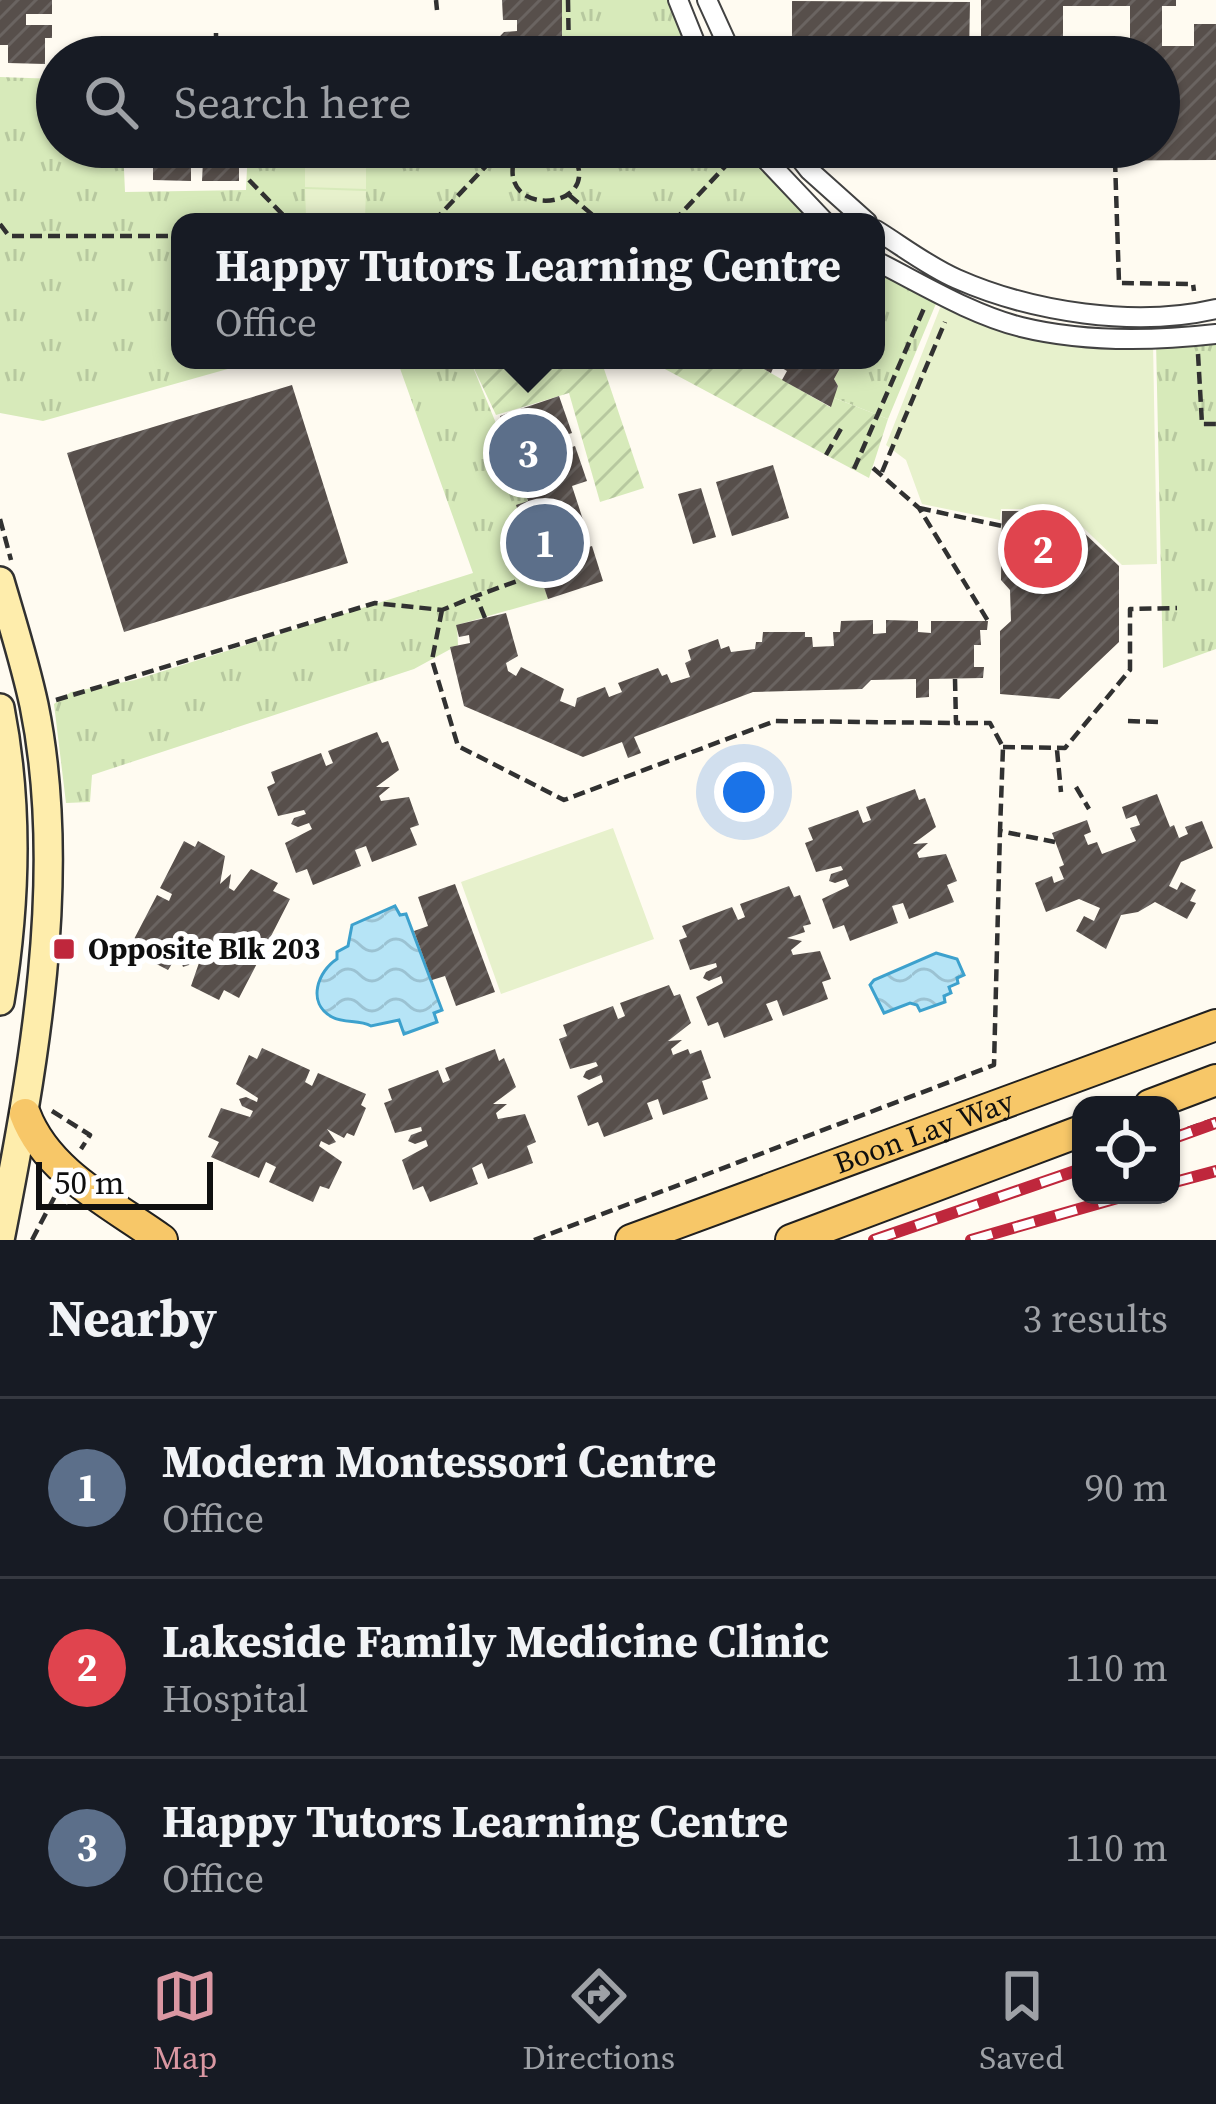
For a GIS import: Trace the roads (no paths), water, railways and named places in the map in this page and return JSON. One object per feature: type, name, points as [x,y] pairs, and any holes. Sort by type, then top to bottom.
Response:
[{"type":"main road","points":[[0,581],[14,681],[34,706],[47,820],[46,916],[25,1114],[0,1240]]},
{"type":"main road","points":[[0,708],[12,794],[15,871],[0,1001]]},
{"type":"main road","name":"Boon Lay Way","points":[[631,1240],[1216,1025]]},
{"type":"main road","points":[[1174,1096],[1216,1080]]},
{"type":"main road","points":[[25,1114],[49,1159],[162,1240]]},
{"type":"main road","name":"Boon Lay Way","points":[[791,1240],[1072,1134]]},
{"type":"street","points":[[678,0],[692,36]]},
{"type":"street","points":[[707,0],[723,36]]},
{"type":"street","points":[[774,168],[816,213]]},
{"type":"street","points":[[807,168],[857,213]]},
{"type":"street","points":[[885,236],[953,278],[1040,308],[1155,316],[1216,309]]},
{"type":"street","points":[[885,265],[1018,326],[1154,341],[1206,335]]},
{"type":"water","points":[[395,906],[400,915],[406,914],[442,1010],[434,1013],[437,1022],[404,1034],[399,1020],[371,1026],[332,1017],[317,996],[320,979],[337,959],[337,952],[348,946],[352,925]]},
{"type":"water","points":[[936,953],[957,959],[964,975],[949,987],[945,1002],[920,1011],[910,1003],[884,1013],[870,985],[874,980]]},
{"type":"railway","points":[[1180,1136],[1216,1123]]},
{"type":"railway","points":[[1180,1181],[1216,1171]]},
{"type":"railway","points":[[874,1240],[1072,1172]]},
{"type":"railway","points":[[971,1240],[1097,1204]]},
{"type":"place","name":"Happy Tutors Learning Centre","points":[[528,453]]},
{"type":"place","name":"Modern Montessori Centre","points":[[545,543]]},
{"type":"place","name":"Lakeside Family Medicine Clinic","points":[[1043,549]]},
{"type":"place","name":"Opposite Blk 203","points":[[64,949]]}]
